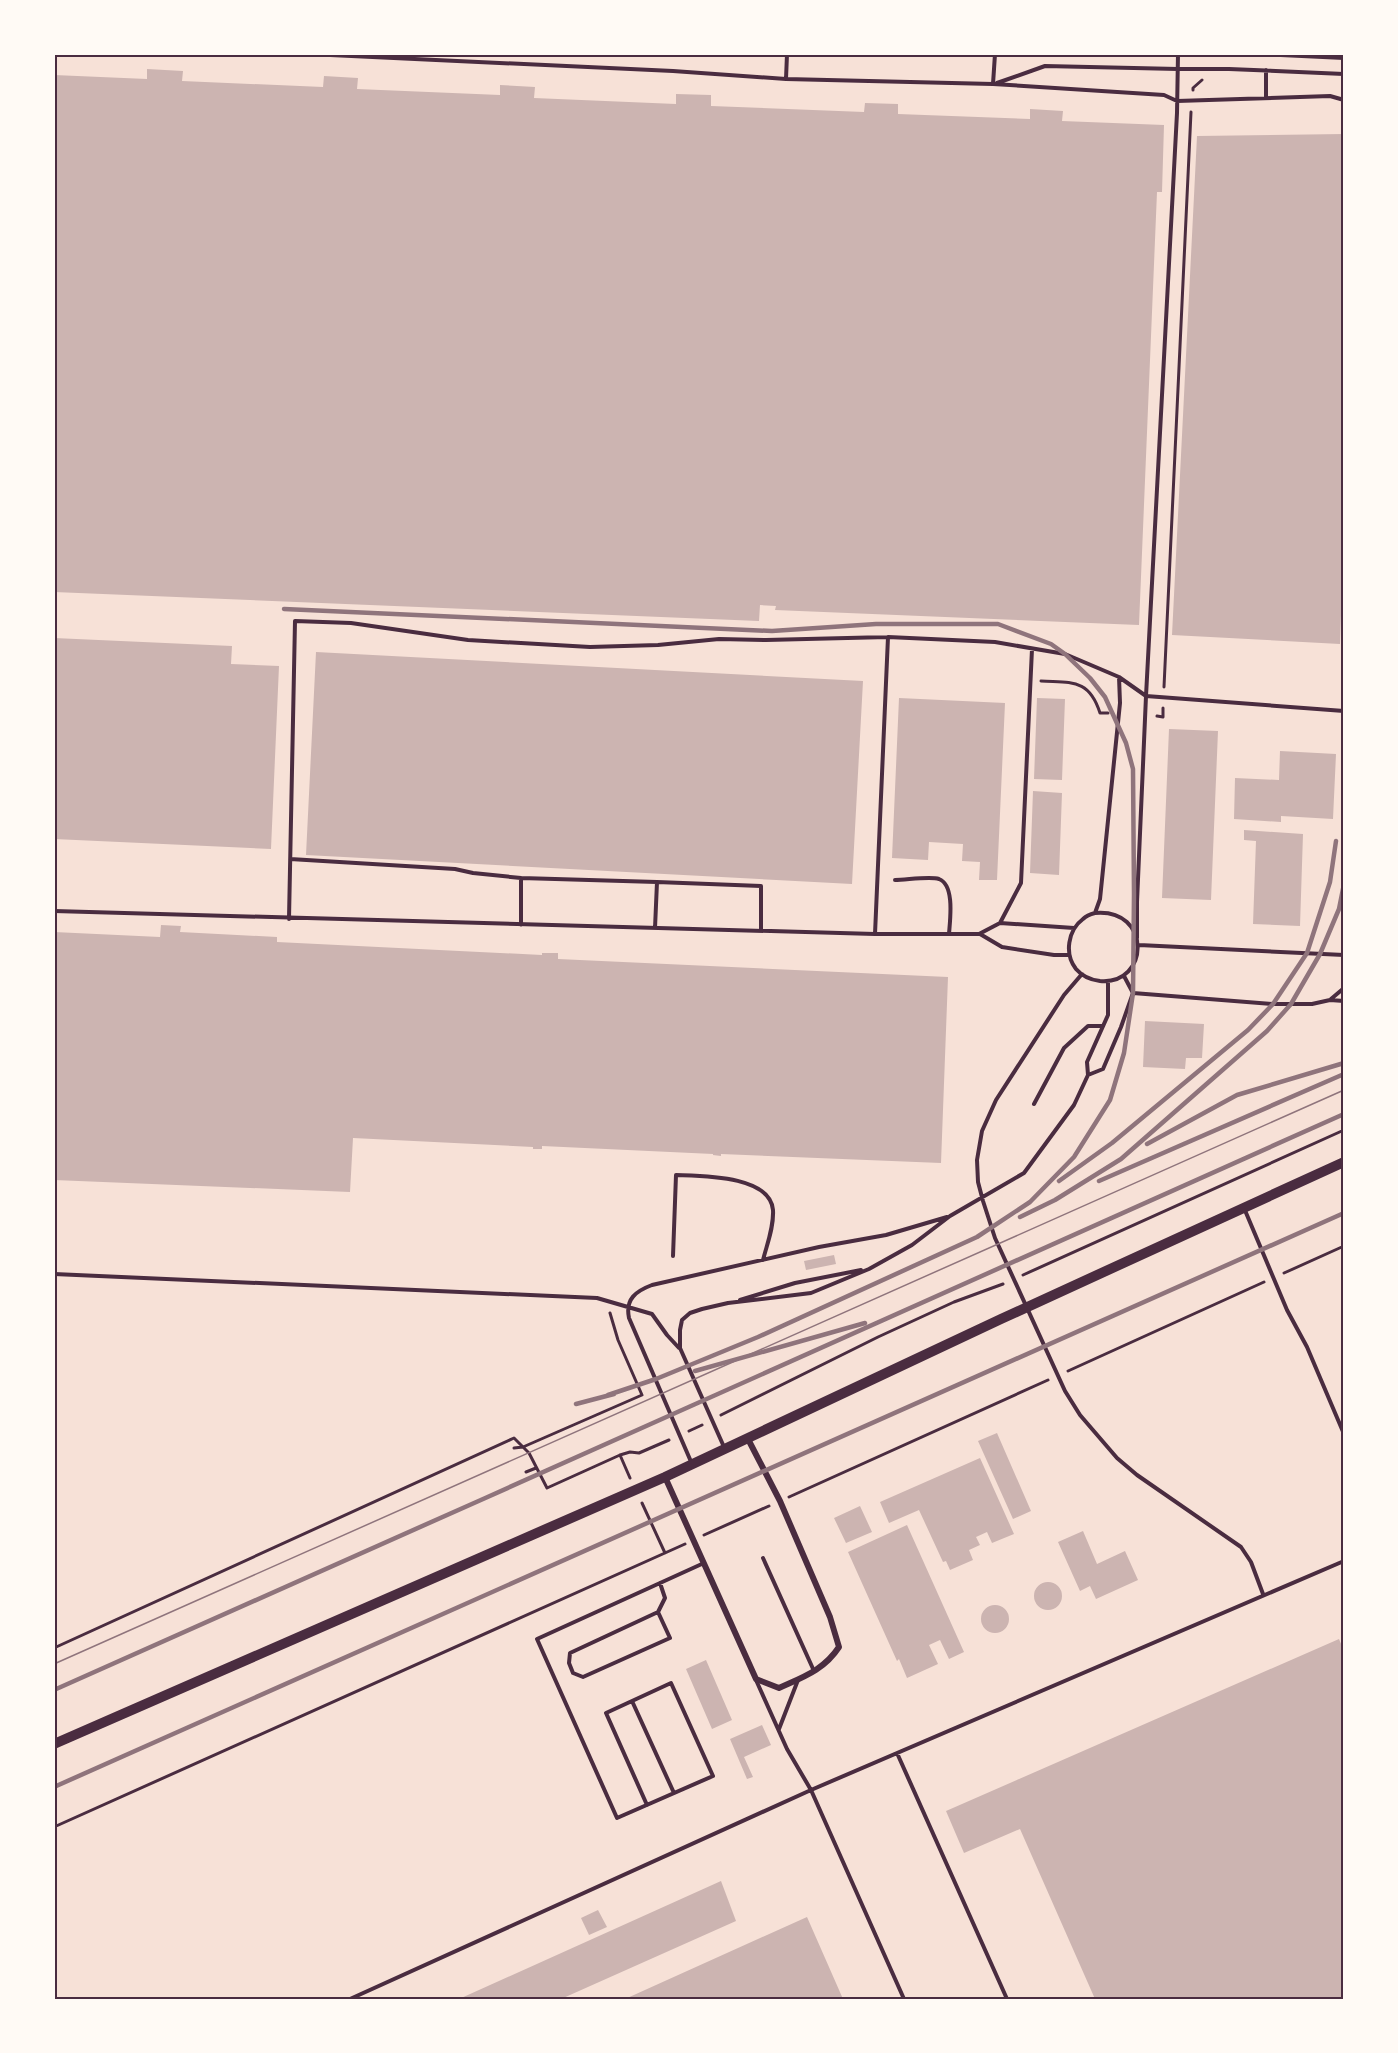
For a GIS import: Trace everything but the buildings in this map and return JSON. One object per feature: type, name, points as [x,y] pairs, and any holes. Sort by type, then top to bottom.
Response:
[{"type":"street","points":[[54,1744],[665,1478],[1000,1319],[1344,1161]]},
{"type":"street","points":[[665,1478],[756,1679],[779,1688],[814,1672],[831,1659],[839,1647],[830,1617],[780,1501],[748,1439]]},
{"type":"lane","points":[[309,54],[673,71],[786,79],[993,84],[1164,95],[1177,101],[1330,96],[1344,100]]},
{"type":"lane","points":[[786,79],[787,54]]},
{"type":"lane","points":[[993,84],[995,54]]},
{"type":"lane","points":[[1137,938],[1125,919],[1106,912],[1095,913],[1083,918],[1074,928],[1069,941],[1069,955],[1076,969],[1082,974],[1094,981],[1108,982],[1124,975],[1132,967],[1137,957],[1138,945],[1137,902],[1146,696],[1178,54]]},
{"type":"lane","points":[[1258,54],[1344,58]]},
{"type":"lane","points":[[993,84],[1045,66],[1266,70],[1344,74]]},
{"type":"lane","points":[[1266,70],[1266,98]]},
{"type":"lane","points":[[289,919],[295,621],[351,623],[468,640],[590,647],[658,645],[719,639],[888,637],[995,642],[1065,654],[1119,677],[1146,696],[1344,711]]},
{"type":"lane","points":[[875,934],[888,637]]},
{"type":"lane","points":[[1000,923],[1021,883],[1032,649]]},
{"type":"lane","points":[[1095,913],[1100,899],[1120,703],[1119,677]]},
{"type":"lane","points":[[290,860],[455,869],[522,878],[761,886],[761,931]]},
{"type":"lane","points":[[521,925],[522,878]]},
{"type":"lane","points":[[895,880],[939,879],[947,885],[950,895],[950,934]]},
{"type":"lane","points":[[655,928],[657,882]]},
{"type":"lane","points":[[54,911],[875,934],[979,934],[1000,923],[1074,928]]},
{"type":"lane","points":[[979,934],[1002,947],[1069,955]]},
{"type":"lane","points":[[1138,945],[1344,955]]},
{"type":"lane","points":[[1082,974],[1064,995],[996,1100],[982,1131],[977,1160],[978,1182],[983,1201],[995,1238],[1065,1391],[1080,1415],[1117,1458],[1137,1475],[1240,1547],[1251,1562],[1263,1594]]},
{"type":"lane","points":[[1088,1075],[1103,1069],[1121,1027],[1133,993],[1124,975]]},
{"type":"lane","points":[[728,1303],[811,1293],[869,1269],[912,1245],[950,1216],[1024,1173],[1074,1105],[1088,1075],[1087,1062],[1108,1016],[1108,982]]},
{"type":"lane","points":[[1133,993],[1273,1004],[1312,1004],[1330,999],[1344,988]]},
{"type":"lane","points":[[1330,999],[1344,1001]]},
{"type":"lane","points":[[1034,1104],[1064,1048],[1088,1026],[1103,1026]]},
{"type":"lane","points":[[673,1256],[676,1175],[724,1177],[756,1188],[770,1199],[773,1209],[772,1225],[763,1260]]},
{"type":"lane","points":[[1244,1208],[1287,1310],[1307,1347],[1344,1434]]},
{"type":"lane","points":[[693,1465],[628,1318],[627,1307],[637,1292],[652,1285],[886,1234],[950,1216]]},
{"type":"lane","points":[[680,1348],[682,1320],[690,1313],[807,1280],[869,1269]]},
{"type":"lane","points":[[54,1274],[555,1295],[607,1300],[652,1314],[680,1348],[725,1450]]},
{"type":"lane","points":[[763,1558],[814,1672]]},
{"type":"lane","points":[[350,1999],[811,1790],[1344,1561]]},
{"type":"lane","points":[[647,1805],[606,1713],[671,1683],[713,1776],[618,1818],[537,1640],[704,1563]]},
{"type":"lane","points":[[658,1612],[670,1638],[584,1677],[573,1673],[569,1663],[570,1653],[658,1612],[665,1598],[660,1583]]},
{"type":"lane","points":[[756,1679],[787,1749],[811,1790],[904,1999]]},
{"type":"lane","points":[[778,1730],[799,1679]]},
{"type":"lane","points":[[632,1701],[674,1793]]},
{"type":"lane","points":[[897,1753],[1007,1999]]},
{"type":"path","points":[[514,1448],[523,1447],[642,1395],[618,1340],[607,1300]]},
{"type":"path","points":[[526,1472],[536,1468]]},
{"type":"tram line","points":[[54,1664],[1344,1090]]},
{"type":"railway","points":[[284,609],[772,631],[876,624],[998,624],[1051,644],[1065,654],[1090,678],[1105,697],[1126,743],[1133,769],[1133,993],[1124,1053],[1110,1100],[1074,1157],[1030,1202],[977,1237],[758,1337],[656,1379],[608,1395]]},
{"type":"railway","points":[[1059,1181],[1112,1143],[1248,1030],[1273,1004],[1307,953],[1330,882],[1336,841]]},
{"type":"railway","points":[[1020,1217],[1055,1200],[1121,1159],[1267,1031],[1291,1004],[1320,954],[1339,909],[1344,884]]},
{"type":"railway","points":[[1147,1144],[1237,1095],[1344,1063]]},
{"type":"railway","points":[[1099,1181],[1344,1074]]},
{"type":"railway","points":[[54,1690],[1344,1114]]},
{"type":"railway","points":[[54,1787],[1344,1213]]},
{"type":"railway","points":[[695,1371],[865,1323]]},
{"type":"railway","points":[[576,1404],[614,1394]]}]
